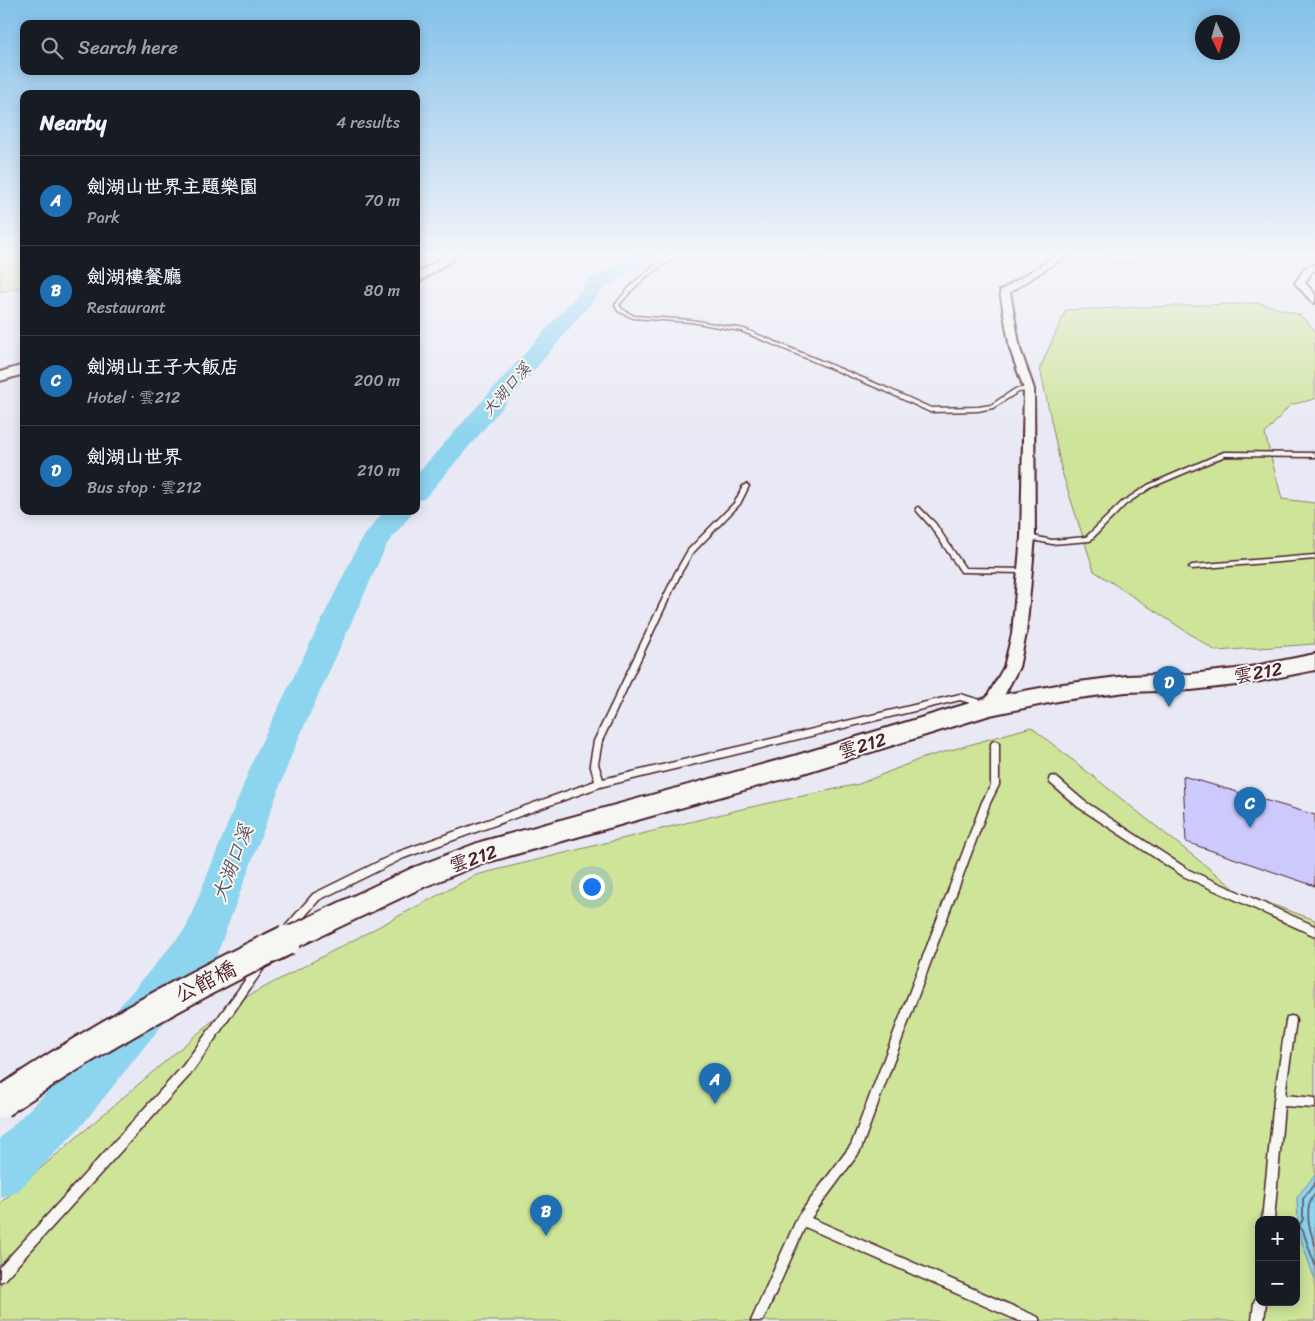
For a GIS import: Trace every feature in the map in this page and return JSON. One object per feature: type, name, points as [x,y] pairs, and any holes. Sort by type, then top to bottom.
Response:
[{"type":"street","points":[[990,706],[1010,668],[1019,634],[1028,537],[1029,389],[1015,349],[1009,316]]},
{"type":"street","points":[[0,377],[20,370]]},
{"type":"street","name":"雲212","points":[[419,878],[480,853],[794,766],[990,706],[1064,692],[1126,684],[1192,682],[1245,676],[1315,662]]},
{"type":"street","name":"公館橋","points":[[0,1103],[41,1074],[179,993],[419,878]]},
{"type":"lane","points":[[630,316],[691,321],[742,330],[887,390],[930,410],[978,409],[993,406],[1017,390],[1029,389]]},
{"type":"lane","points":[[1028,537],[1052,542],[1088,539],[1124,503],[1150,486],[1224,454],[1315,454]]},
{"type":"lane","points":[[600,783],[594,764],[598,742],[678,573],[690,552],[738,504],[746,486]]},
{"type":"lane","points":[[918,509],[933,525],[963,570],[1026,571]]},
{"type":"lane","points":[[1192,567],[1315,557]]},
{"type":"lane","points":[[0,1276],[186,1071],[244,987],[289,927],[316,897],[401,855],[600,783],[960,697],[990,706]]},
{"type":"lane","points":[[757,1321],[802,1220],[855,1149],[986,802],[995,785],[994,744]]},
{"type":"lane","points":[[1053,780],[1081,804],[1186,873],[1315,930]]},
{"type":"lane","points":[[1268,1216],[1279,1100],[1292,1020]]},
{"type":"lane","points":[[1279,1100],[1315,1103]]},
{"type":"lane","points":[[802,1220],[1034,1321]]},
{"type":"lane","points":[[1258,1321],[1260,1306]]},
{"type":"green space","points":[[1063,316],[1301,316],[1315,330],[1315,399],[1290,405],[1265,434],[1282,499],[1315,503],[1315,644],[1216,651],[1094,571],[1062,472],[1040,368]]},
{"type":"green space","points":[[1031,727],[1240,893],[1315,920],[1315,1321],[0,1321],[0,1203],[231,1005],[476,875],[746,808],[859,784],[920,759]]},
{"type":"water","points":[[1315,1175],[1315,1280],[1300,1237],[1300,1216],[1298,1216],[1297,1197]]},
{"type":"building","points":[[1183,776],[1315,815],[1315,886],[1186,842]]},
{"type":"waterway","name":"大湖口溪","points":[[420,487],[570,316]]},
{"type":"waterway","name":"大湖口溪","points":[[0,1173],[66,1107],[201,942],[275,751],[375,540],[397,515]]},
{"type":"place","name":"劍湖山世界","points":[[1169,707]]},
{"type":"place","name":"劍湖山王子大飯店","points":[[1250,828]]},
{"type":"place","name":"劍湖山世界主題樂園","points":[[715,1104]]},
{"type":"place","name":"劍湖樓餐廳","points":[[546,1236]]}]
